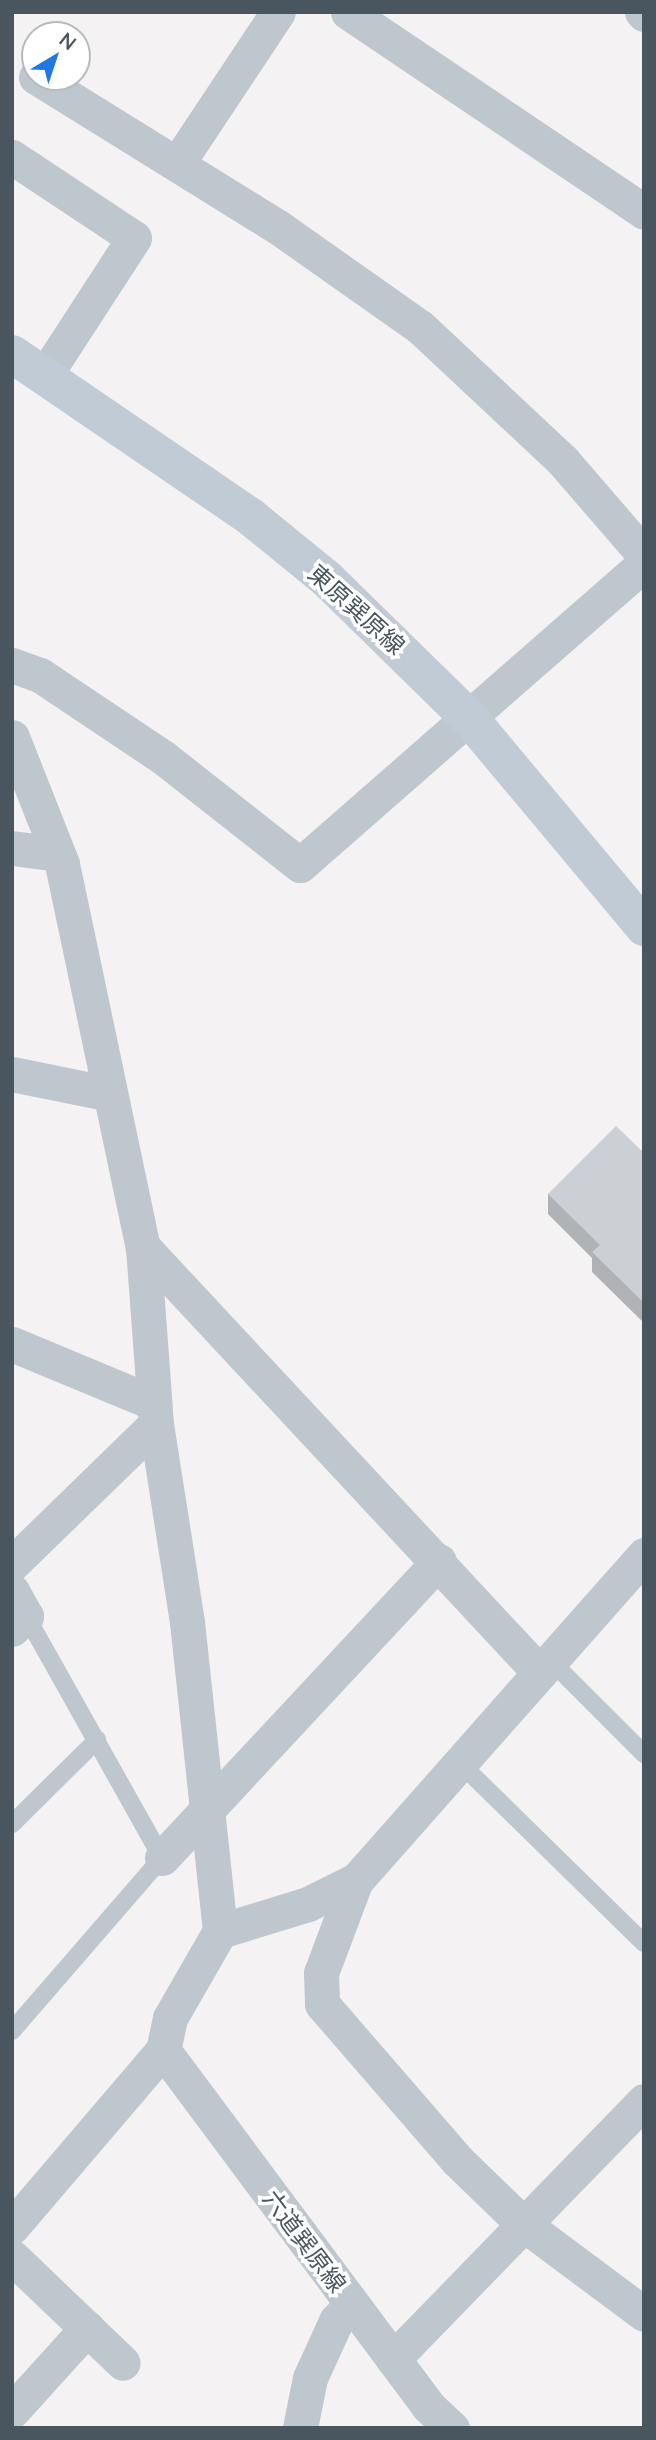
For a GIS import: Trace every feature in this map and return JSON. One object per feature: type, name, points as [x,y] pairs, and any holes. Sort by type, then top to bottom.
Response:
[{"type":"street","points":[[177,164],[278,12]]},
{"type":"street","points":[[348,12],[644,212]]},
{"type":"street","points":[[58,91],[177,164],[420,327],[563,461],[644,555]]},
{"type":"street","points":[[12,157],[134,238],[45,375]]},
{"type":"street","name":"東原巽原線","points":[[12,354],[263,527],[347,597],[471,720],[644,927]]},
{"type":"street","points":[[12,665],[40,675],[164,758],[300,865],[471,720],[644,564]]},
{"type":"street","points":[[12,737],[58,854],[143,1247],[155,1413],[187,1622],[204,1813],[220,1931],[170,2018],[163,2050],[12,2227]]},
{"type":"street","points":[[12,848],[58,854]]},
{"type":"street","points":[[12,1074],[110,1094]]},
{"type":"street","points":[[143,1247],[439,1561],[545,1667]]},
{"type":"street","points":[[12,1344],[155,1413]]},
{"type":"street","points":[[12,1564],[155,1413]]},
{"type":"street","points":[[644,1555],[356,1880],[321,1973],[322,2004],[457,2161],[522,2223],[644,2314]]},
{"type":"street","points":[[162,1858],[439,1561]]},
{"type":"street","points":[[220,1931],[308,1904],[356,1880]]},
{"type":"street","name":"六道巽原線","points":[[163,2050],[393,2359],[452,2428]]},
{"type":"street","points":[[393,2359],[522,2223],[644,2101]]},
{"type":"street","points":[[12,2257],[123,2363]]},
{"type":"street","points":[[300,2428],[310,2378],[336,2321],[352,2304]]},
{"type":"street","points":[[12,2411],[87,2329]]},
{"type":"lane","points":[[12,2031],[162,1858],[97,1740],[17,1612]]},
{"type":"lane","points":[[545,1667],[644,1754]]},
{"type":"lane","points":[[12,1824],[97,1740]]},
{"type":"lane","points":[[460,1763],[644,1943]]},
{"type":"building","points":[[616,1126],[644,1153],[644,1303],[592,1252],[600,1245],[548,1194]]}]
